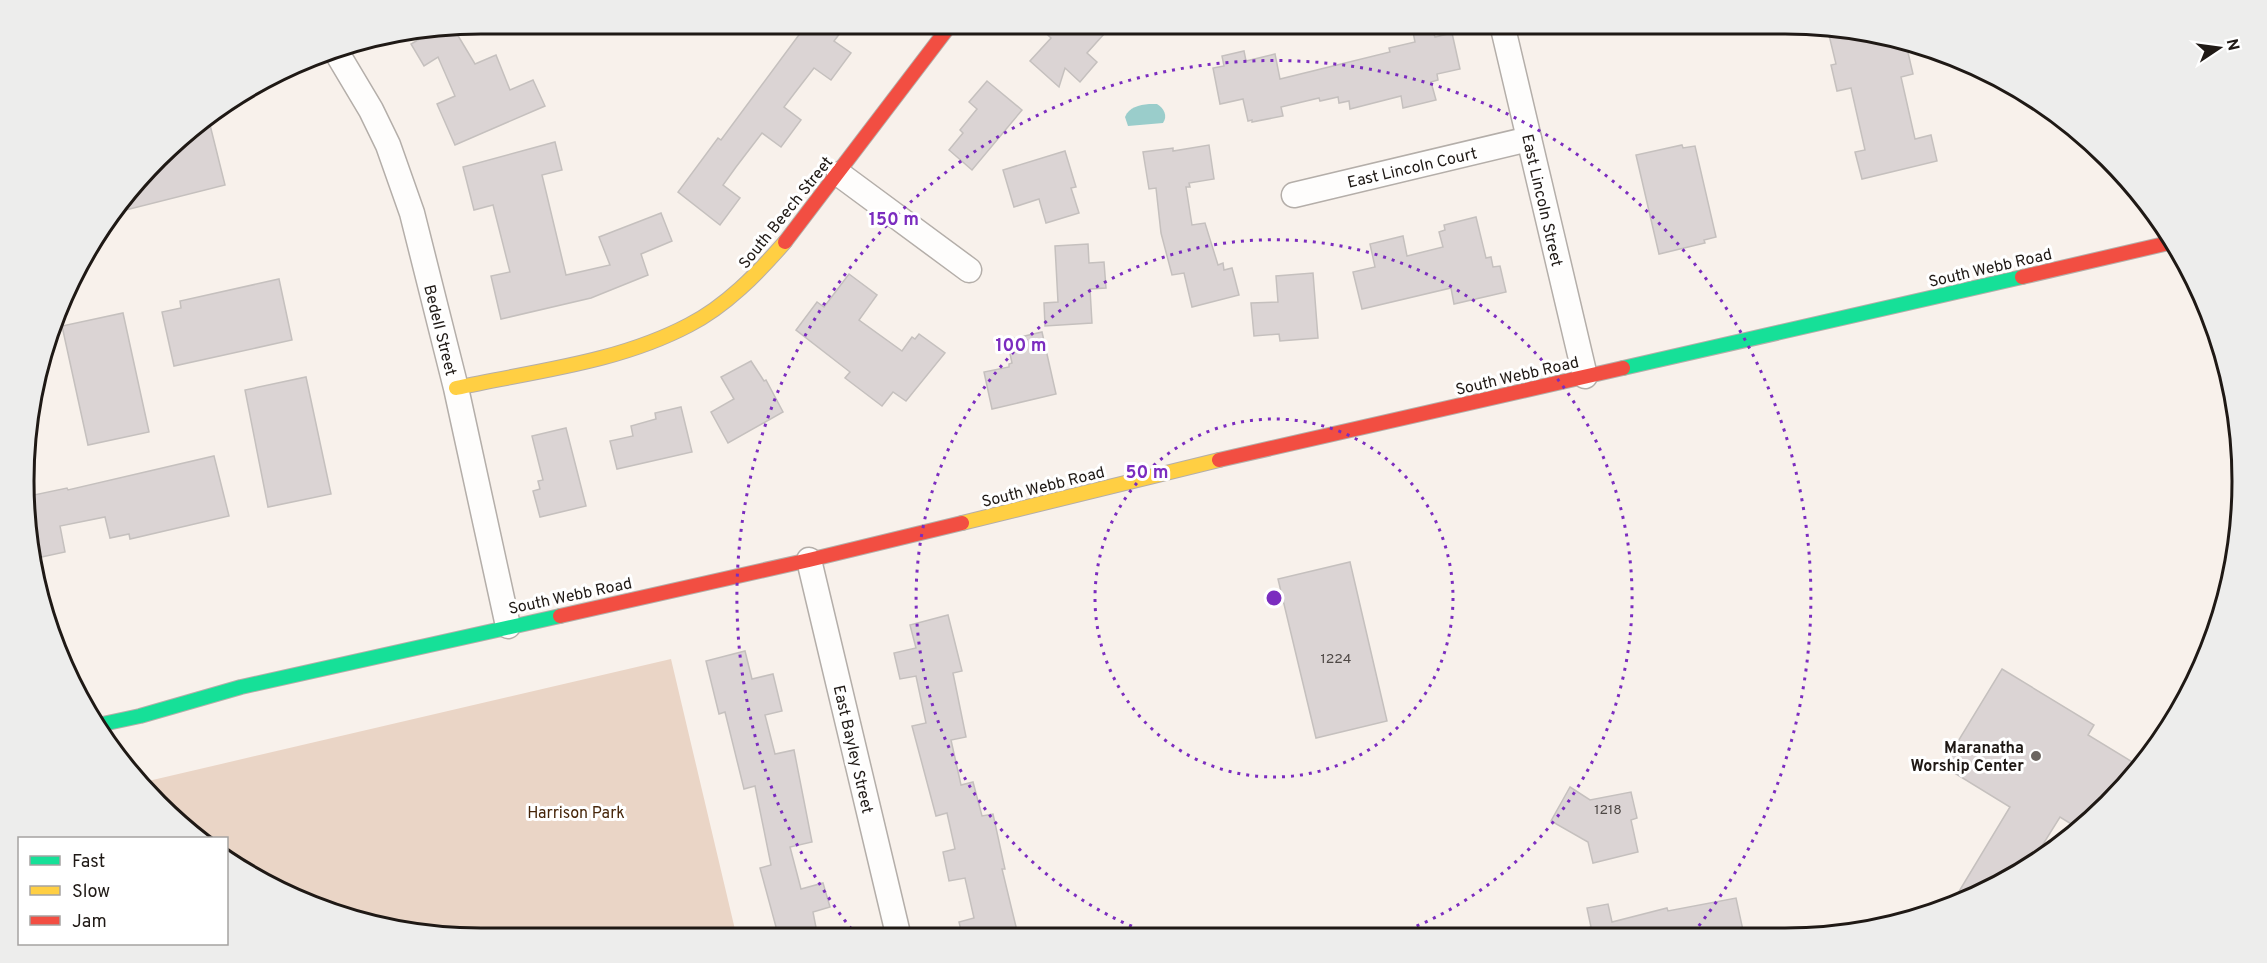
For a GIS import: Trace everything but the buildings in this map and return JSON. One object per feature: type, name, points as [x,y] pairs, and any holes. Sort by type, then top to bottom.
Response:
[{"type":"main road","name":"South Beech Street","points":[[456,388],[617,353],[660,339],[685,327],[724,302],[754,278],[773,257],[839,174],[944,34]]},
{"type":"main road","name":"South Webb Road","points":[[106,723],[241,687],[809,560],[1220,460],[2164,244]]},
{"type":"street","name":"East Lincoln Street","points":[[1504,34],[1585,376]]},
{"type":"street","name":"Bedell Street","points":[[340,58],[371,110],[402,180],[456,388],[508,626]]},
{"type":"street","name":"East Lincoln Court","points":[[1294,195],[1529,139]]},
{"type":"street","points":[[839,174],[969,270]]},
{"type":"street","name":"East Bayley Street","points":[[809,560],[897,928]]},
{"type":"green space","name":"Harrison Park","points":[[671,659],[735,928],[452,928],[394,920],[366,913],[310,894],[258,869],[228,849],[228,837],[209,836],[165,798],[149,781]]},
{"type":"water","points":[[1149,104],[1157,104],[1162,108],[1165,115],[1163,123],[1128,126],[1125,117],[1129,111]]},
{"type":"traffic: fast","points":[[1623,368],[2022,277]]},
{"type":"traffic: fast","points":[[106,723],[241,687],[560,616]]},
{"type":"traffic: slow","points":[[456,388],[604,357],[662,338],[716,309],[752,277],[785,242]]},
{"type":"traffic: slow","points":[[962,523],[1219,460]]},
{"type":"traffic: jam","points":[[785,242],[943,34]]},
{"type":"traffic: jam","points":[[2022,277],[2164,244]]},
{"type":"traffic: jam","points":[[1219,460],[1623,368]]},
{"type":"traffic: jam","points":[[560,616],[962,523]]},
{"type":"place","name":"Maranatha Worship Center","points":[[2036,756]]}]
